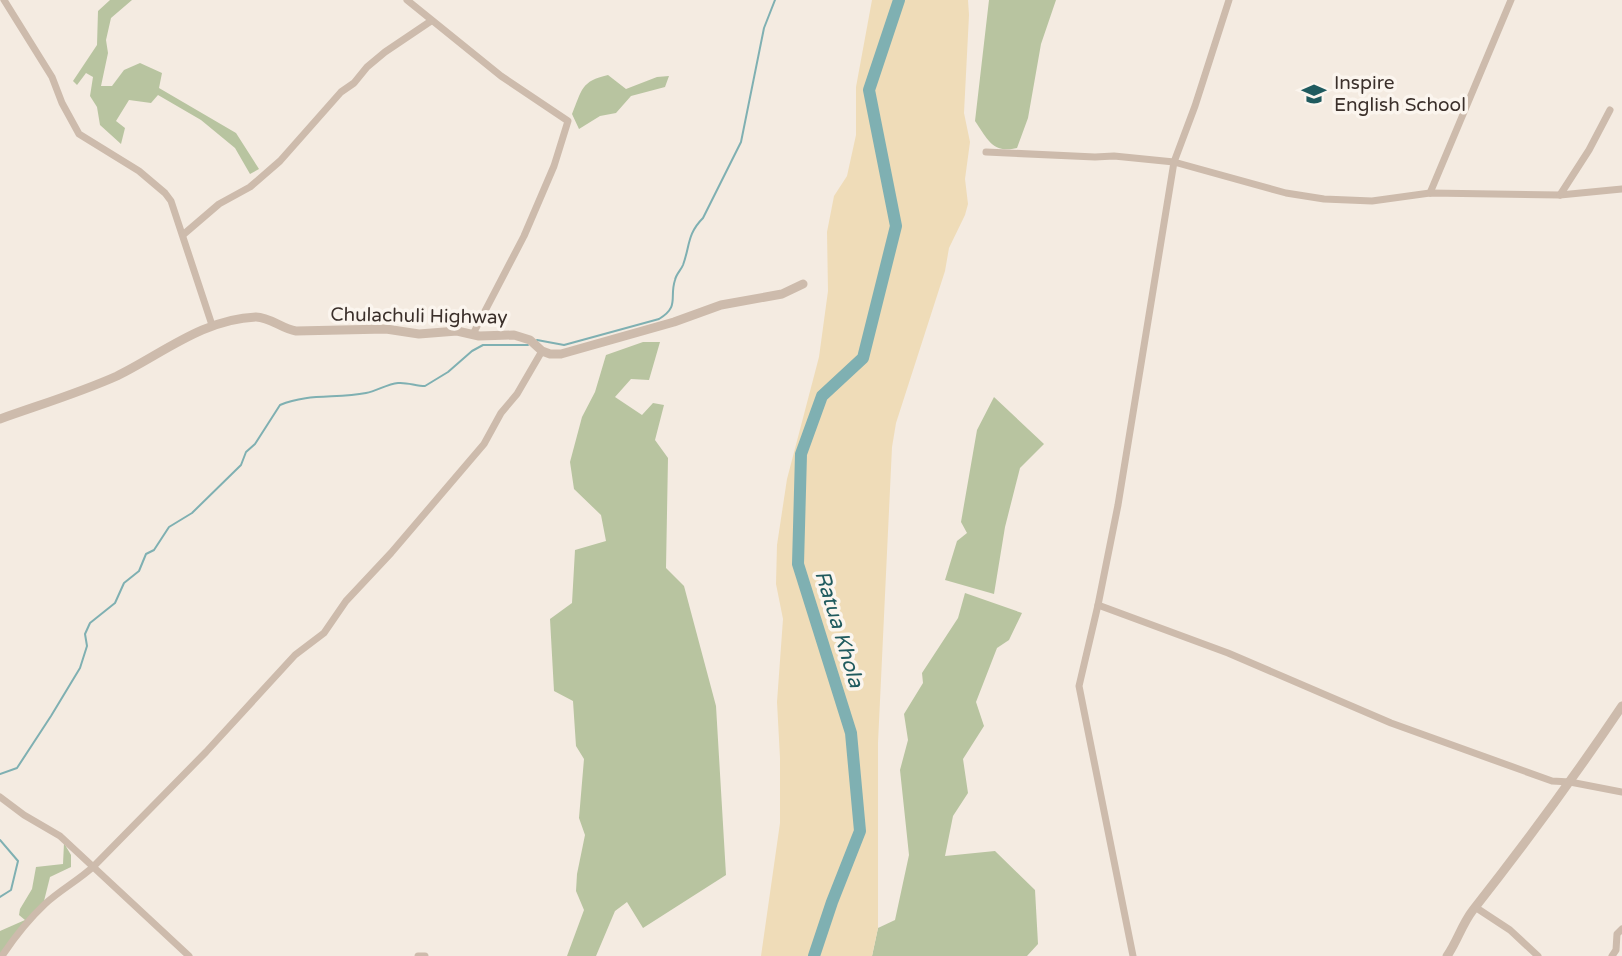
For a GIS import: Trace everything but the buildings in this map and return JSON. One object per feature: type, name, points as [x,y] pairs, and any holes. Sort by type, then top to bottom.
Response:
[{"type":"street","points":[[4,0],[52,77],[79,134],[130,166],[165,193],[171,201],[212,325]]},
{"type":"street","points":[[407,0],[501,76],[568,121],[554,166],[524,236],[473,334]]},
{"type":"street","points":[[1133,956],[1079,686],[1124,469],[1174,162],[1229,0]]},
{"type":"street","points":[[1430,193],[1511,0]]},
{"type":"street","points":[[184,234],[219,204],[250,187],[280,162],[341,92],[354,83],[367,67],[431,21]]},
{"type":"street","points":[[1560,195],[1589,150],[1610,110]]},
{"type":"street","points":[[986,152],[1114,156],[1174,162],[1286,193],[1324,199],[1372,201],[1430,193],[1560,195],[1622,189]]},
{"type":"street","name":"Chulachuli Highway","points":[[0,419],[98,384],[212,325],[256,317],[296,331],[386,329],[419,334],[457,331],[479,336],[524,337],[542,351],[561,354],[674,322],[721,305],[782,294],[803,284]]},
{"type":"street","points":[[2,956],[44,905],[76,883],[94,866],[295,655],[324,633],[346,601],[391,553],[484,444],[542,351]]},
{"type":"street","points":[[1098,604],[1228,653],[1449,745],[1552,781],[1622,792]]},
{"type":"street","points":[[1447,956],[1475,907],[1507,869],[1622,706]]},
{"type":"street","points":[[0,797],[60,836],[189,956]]},
{"type":"street","points":[[1475,907],[1510,930],[1538,956]]},
{"type":"street","points":[[1612,956],[1616,950],[1616,934],[1622,929]]},
{"type":"street","points":[[418,956],[425,956]]},
{"type":"green space","points":[[110,0],[132,0],[111,18],[106,40],[108,53],[101,86],[112,86],[124,70],[140,63],[162,73],[159,88],[236,133],[259,169],[250,174],[235,148],[201,120],[158,95],[151,103],[129,100],[116,121],[125,128],[121,144],[100,125],[97,107],[90,96],[93,77],[86,73],[77,85],[73,81],[97,45],[98,11]]},
{"type":"green space","points":[[989,0],[1056,0],[1041,44],[1028,118],[1017,148],[996,147],[975,121]]},
{"type":"green space","points":[[608,75],[626,89],[657,77],[669,76],[665,87],[631,96],[616,113],[600,116],[579,129],[572,114],[581,93],[592,80]]},
{"type":"green space","points":[[643,342],[660,342],[649,380],[631,379],[615,397],[642,415],[653,403],[664,405],[655,440],[668,458],[666,568],[684,586],[716,706],[726,875],[643,928],[627,902],[615,911],[596,956],[567,956],[584,910],[576,891],[585,835],[579,818],[584,759],[576,746],[573,701],[554,691],[550,619],[572,603],[575,550],[606,541],[601,515],[574,489],[570,462],[582,417],[595,392],[606,355]]},
{"type":"green space","points":[[994,397],[1044,444],[1020,468],[1005,527],[994,594],[945,580],[957,541],[967,533],[961,522],[977,430]]},
{"type":"green space","points":[[965,593],[1022,613],[1009,640],[997,648],[976,702],[984,726],[963,759],[968,793],[953,816],[945,856],[995,851],[1035,890],[1038,944],[1027,956],[872,956],[878,928],[895,920],[909,855],[900,770],[908,740],[904,714],[923,683],[922,673],[958,618]]},
{"type":"green space","points":[[64,843],[71,855],[71,867],[50,877],[44,901],[0,956],[0,931],[25,920],[19,915],[20,909],[32,889],[36,867],[63,864]]},
{"type":"sand","points":[[872,0],[968,0],[964,113],[970,142],[965,179],[968,204],[949,248],[945,271],[896,423],[892,447],[878,743],[878,928],[872,956],[761,956],[780,823],[777,702],[783,619],[776,584],[777,545],[787,479],[819,357],[828,291],[827,232],[834,196],[847,176],[856,135],[856,87]]},
{"type":"waterway","points":[[537,340],[564,345],[659,319],[670,310],[673,286],[683,265],[691,235],[703,218],[741,142],[764,28],[775,0]]},
{"type":"waterway","name":"Ratua Khola","points":[[814,956],[860,831],[851,733],[798,564],[801,454],[822,396],[863,358],[896,226],[869,90],[899,0]]},
{"type":"waterway","points":[[0,774],[17,768],[80,668],[87,646],[85,634],[90,623],[115,603],[124,583],[139,571],[146,554],[154,550],[169,527],[192,513],[241,465],[246,452],[255,444],[280,405],[301,399],[366,393],[398,383],[425,386],[483,345],[528,345]]},
{"type":"waterway","points":[[0,840],[18,861],[11,890],[0,897]]},
{"type":"place","name":"Inspire English School","points":[[1314,94]]}]
